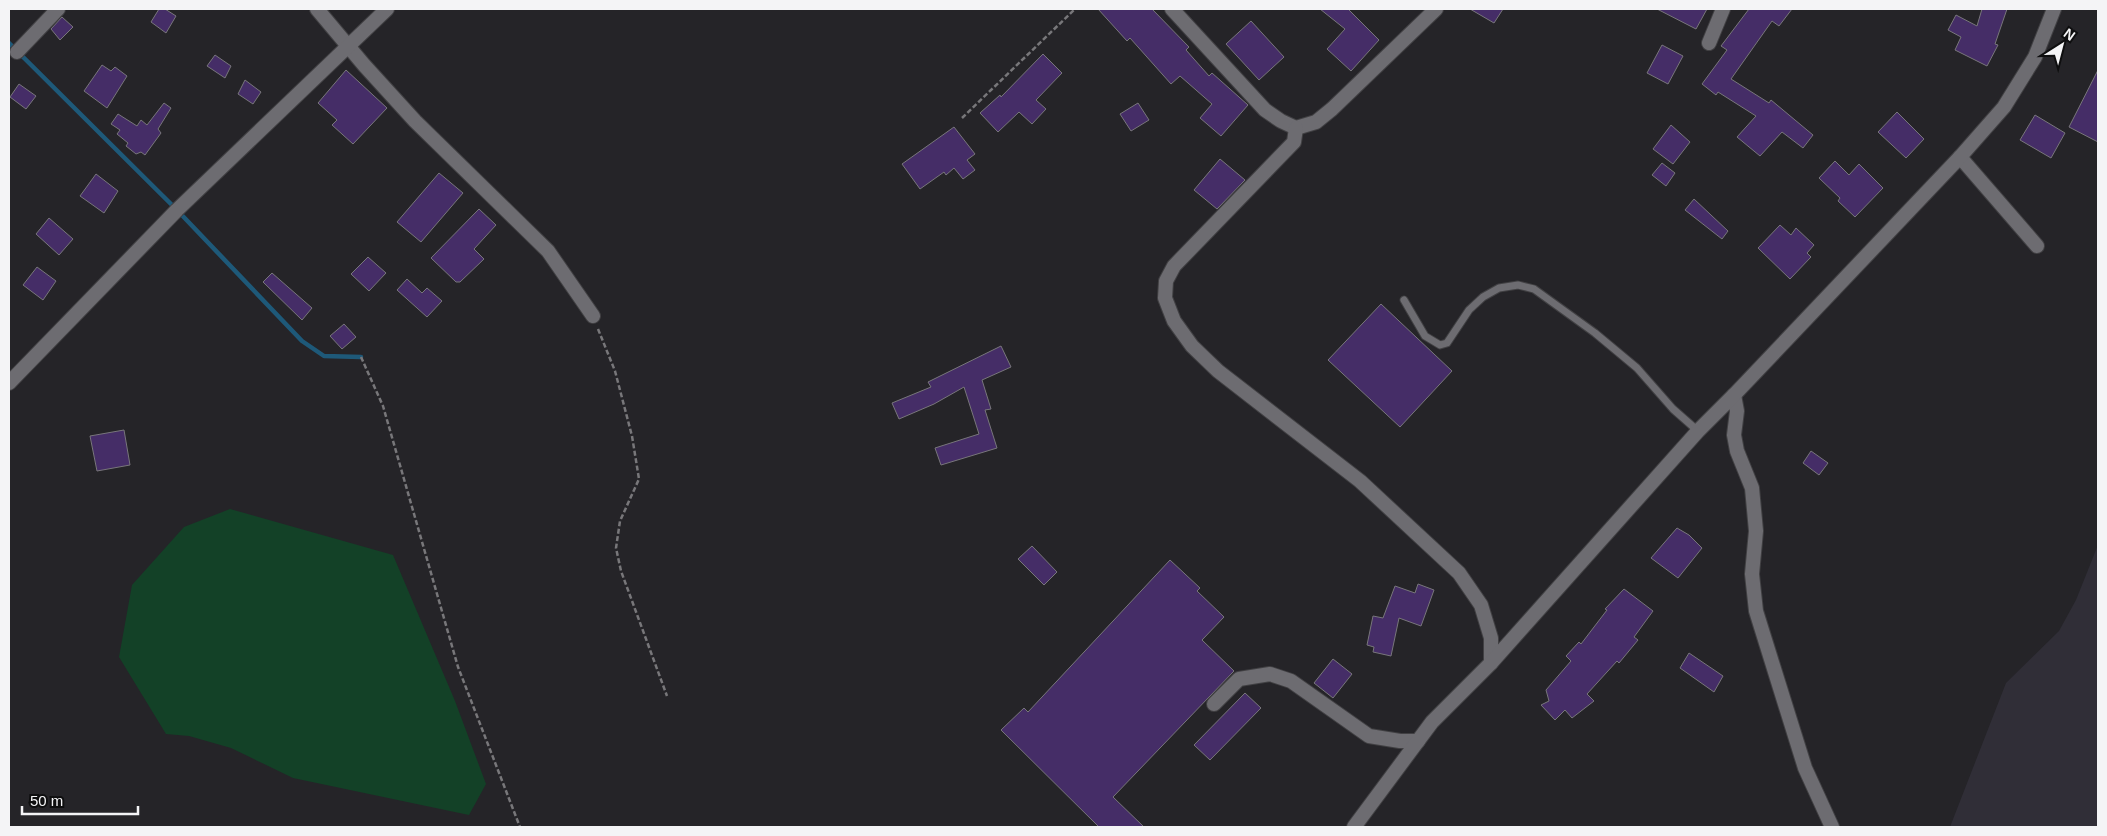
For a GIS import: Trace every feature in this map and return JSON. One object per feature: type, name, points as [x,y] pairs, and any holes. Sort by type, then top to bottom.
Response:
[{"type":"street","points":[[17,52],[58,9]]},
{"type":"street","points":[[317,9],[364,65],[415,121],[548,251],[593,316]]},
{"type":"street","points":[[10,380],[177,210],[387,9]]},
{"type":"street","points":[[1172,9],[1265,110],[1296,128],[1316,122],[1332,109],[1436,9]]},
{"type":"street","points":[[1709,43],[1723,9]]},
{"type":"street","points":[[1354,827],[1432,722],[1491,663],[1698,431],[1960,157],[2004,107],[2035,57],[2054,9]]},
{"type":"street","points":[[1296,128],[1294,142],[1174,266],[1166,281],[1165,298],[1174,322],[1192,346],[1218,371],[1360,481],[1459,573],[1481,605],[1491,638],[1491,663]]},
{"type":"street","points":[[1960,157],[2037,246]]},
{"type":"street","points":[[1734,395],[1737,410],[1734,435],[1737,451],[1752,488],[1756,530],[1752,574],[1756,610],[1805,768],[1832,827]]},
{"type":"street","points":[[1214,704],[1239,679],[1270,674],[1291,682],[1369,736],[1400,741],[1418,740]]},
{"type":"lane","points":[[1404,300],[1425,336],[1440,345],[1446,343],[1469,310],[1483,297],[1499,288],[1518,285],[1534,289],[1595,333],[1637,368],[1673,409],[1698,431]]},
{"type":"path","points":[[962,118],[1076,9]]},
{"type":"path","points":[[593,316],[615,371],[632,436],[638,479],[620,520],[616,548],[621,571],[667,696]]},
{"type":"path","points":[[361,357],[383,406],[458,667],[520,827]]},
{"type":"shaded area","points":[[2098,545],[2098,827],[1950,827],[2006,683],[2059,631],[2076,600]]},
{"type":"green space","points":[[230,509],[393,555],[455,701],[486,784],[469,815],[293,778],[231,748],[189,736],[166,734],[119,657],[132,585],[184,527]]},
{"type":"building","points":[[159,9],[165,9],[176,16],[166,33],[151,22]]},
{"type":"building","points":[[1098,9],[1152,9],[1189,47],[1186,50],[1209,76],[1212,73],[1248,105],[1221,136],[1200,118],[1212,104],[1180,76],[1171,84],[1130,38],[1127,41]]},
{"type":"building","points":[[1320,9],[1348,9],[1379,40],[1351,71],[1327,49],[1345,29]]},
{"type":"building","points":[[1470,9],[1503,9],[1494,23]]},
{"type":"building","points":[[1657,9],[1707,9],[1696,29]]},
{"type":"building","points":[[1749,9],[1792,9],[1779,26],[1772,21],[1731,79],[1769,103],[1771,100],[1813,135],[1803,148],[1782,132],[1760,156],[1737,137],[1756,116],[1718,92],[1716,95],[1702,84],[1727,50],[1721,46]]},
{"type":"building","points":[[1982,9],[2007,9],[1995,44],[1998,45],[1987,66],[1955,50],[1961,37],[1948,30],[1956,15],[1977,26]]},
{"type":"building","points":[[62,17],[73,27],[60,40],[51,29]]},
{"type":"building","points":[[1251,21],[1284,57],[1259,80],[1226,44]]},
{"type":"building","points":[[1662,45],[1683,56],[1668,84],[1647,73]]},
{"type":"building","points":[[1043,54],[1062,73],[1036,100],[1046,109],[1032,124],[1019,112],[998,132],[980,113],[1000,95],[1001,97]]},
{"type":"building","points":[[215,55],[231,66],[225,78],[207,66]]},
{"type":"building","points":[[102,65],[111,71],[115,67],[127,76],[107,108],[84,91]]},
{"type":"building","points":[[346,70],[387,108],[353,144],[332,125],[337,120],[318,103]]},
{"type":"building","points":[[2098,70],[2098,142],[2069,127]]},
{"type":"building","points":[[245,80],[261,92],[253,104],[238,94]]},
{"type":"building","points":[[19,84],[36,96],[26,109],[10,97]]},
{"type":"building","points":[[164,103],[171,108],[158,129],[161,133],[145,155],[141,152],[136,154],[126,146],[128,143],[117,134],[120,130],[111,124],[118,114],[137,126],[141,120],[147,125]]},
{"type":"building","points":[[1138,103],[1149,120],[1131,131],[1120,114]]},
{"type":"building","points":[[1897,112],[1924,139],[1906,158],[1878,132]]},
{"type":"building","points":[[2035,115],[2065,133],[2051,158],[2020,140]]},
{"type":"building","points":[[1671,125],[1690,142],[1673,164],[1653,149]]},
{"type":"building","points":[[954,127],[975,154],[967,160],[975,170],[963,179],[954,168],[946,175],[944,172],[920,189],[902,164]]},
{"type":"building","points":[[1220,159],[1245,180],[1217,209],[1194,190]]},
{"type":"building","points":[[1835,161],[1849,175],[1859,164],[1883,188],[1855,217],[1838,201],[1840,198],[1819,178]]},
{"type":"building","points":[[1662,163],[1675,173],[1666,186],[1652,175]]},
{"type":"building","points":[[439,173],[463,193],[421,242],[397,222]]},
{"type":"building","points":[[96,174],[118,191],[104,213],[80,196]]},
{"type":"building","points":[[1694,199],[1728,231],[1722,239],[1685,210]]},
{"type":"building","points":[[479,209],[496,225],[474,249],[484,259],[460,282],[456,282],[431,258]]},
{"type":"building","points":[[49,218],[73,239],[59,255],[36,234]]},
{"type":"building","points":[[1780,225],[1791,235],[1796,228],[1814,245],[1807,253],[1811,257],[1790,279],[1758,248]]},
{"type":"building","points":[[368,257],[386,273],[369,291],[351,274]]},
{"type":"building","points":[[37,267],[56,281],[43,300],[23,285]]},
{"type":"building","points":[[272,273],[312,308],[302,320],[263,282]]},
{"type":"building","points":[[407,279],[422,293],[427,288],[442,301],[427,317],[397,290]]},
{"type":"building","points":[[1381,304],[1452,371],[1400,427],[1328,360]]},
{"type":"building","points":[[344,324],[356,337],[342,349],[330,336]]},
{"type":"building","points":[[1001,346],[1011,367],[982,380],[991,409],[985,410],[997,448],[941,465],[935,448],[979,434],[964,387],[934,404],[899,419],[892,403],[931,387],[928,382]]},
{"type":"building","points":[[124,430],[130,465],[97,471],[90,436]]},
{"type":"building","points":[[1811,451],[1828,463],[1819,475],[1803,463]]},
{"type":"building","points":[[1677,528],[1689,535],[1702,548],[1678,578],[1651,558]]},
{"type":"building","points":[[1032,546],[1057,572],[1044,585],[1018,559]]},
{"type":"building","points":[[1170,560],[1200,588],[1197,591],[1224,617],[1202,640],[1234,671],[1113,797],[1144,827],[1099,827],[1001,730],[1024,708],[1028,712]]},
{"type":"building","points":[[1418,584],[1434,590],[1421,626],[1399,618],[1391,656],[1373,652],[1374,647],[1367,645],[1373,616],[1383,618],[1395,586],[1415,593]]},
{"type":"building","points":[[1624,589],[1653,611],[1634,637],[1638,640],[1619,663],[1617,661],[1587,694],[1594,701],[1572,718],[1565,710],[1555,720],[1541,705],[1549,701],[1546,690],[1571,661],[1566,656],[1579,642],[1581,644],[1607,610],[1605,609]]},
{"type":"building","points":[[1689,653],[1723,676],[1714,692],[1680,668]]},
{"type":"building","points":[[1333,659],[1352,674],[1333,698],[1314,683]]},
{"type":"building","points":[[1245,693],[1261,708],[1210,760],[1194,745]]},
{"type":"waterway","points":[[9,43],[177,210],[302,341],[324,356],[361,357]]}]
